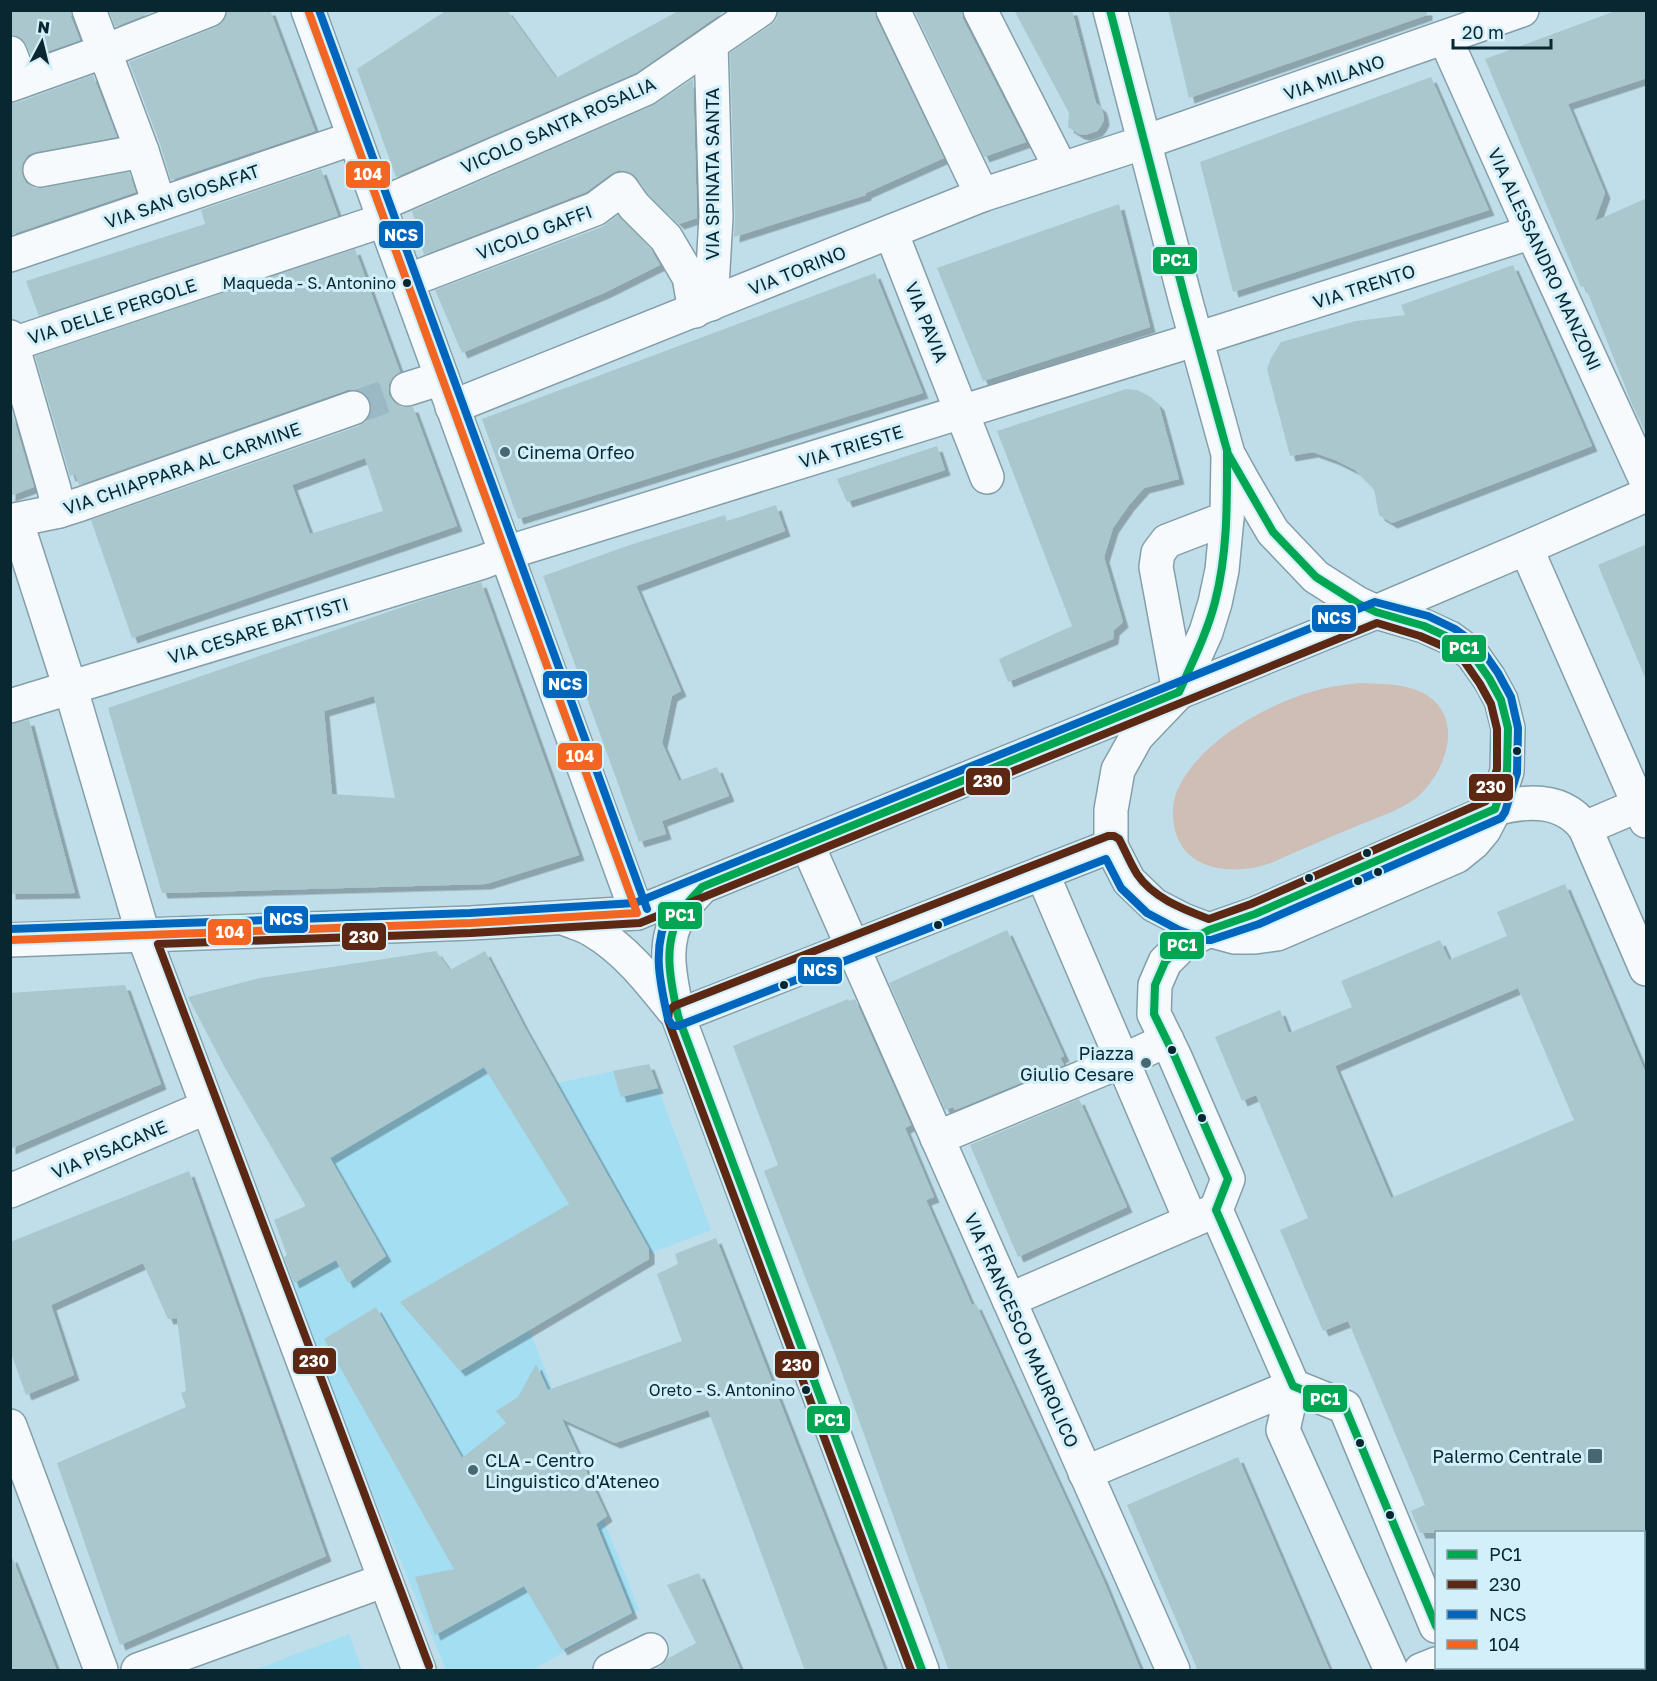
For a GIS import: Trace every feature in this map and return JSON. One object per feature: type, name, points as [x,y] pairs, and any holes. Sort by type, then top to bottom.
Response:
[{"type":"street","points":[[89,10],[142,151],[159,204]]},
{"type":"street","points":[[308,10],[637,913]]},
{"type":"street","name":"VICOLO SANTA ROSALIA","points":[[382,213],[645,89],[760,10]]},
{"type":"street","points":[[893,10],[982,195]]},
{"type":"street","points":[[980,10],[1061,169]]},
{"type":"street","points":[[1110,10],[1228,454],[1273,532],[1316,577],[1357,603],[1376,612],[1424,626],[1449,638],[1472,654],[1501,700],[1508,728],[1507,771],[1495,809]]},
{"type":"street","name":"VIA MILANO","points":[[1145,142],[1522,10]]},
{"type":"street","points":[[14,73],[105,51],[190,14]]},
{"type":"street","name":"VIA ALESSANDRO MANZONI","points":[[1445,38],[1647,480]]},
{"type":"street","name":"VIA SPINATA SANTA","points":[[703,308],[716,217],[711,44]]},
{"type":"street","name":"VIA SAN GIOSAFAT","points":[[10,255],[354,138]]},
{"type":"street","name":"VIA TORINO","points":[[447,392],[703,308],[982,195],[1145,142]]},
{"type":"street","points":[[40,170],[142,151]]},
{"type":"street","name":"VICOLO GAFFI","points":[[407,281],[595,210],[622,189],[633,206],[666,238],[703,308]]},
{"type":"street","name":"VIA DELLE PERGOLE","points":[[11,342],[382,213]]},
{"type":"street","name":"VIA PAVIA","points":[[891,232],[987,477]]},
{"type":"street","name":"VIA TRENTO","points":[[1197,339],[1532,232]]},
{"type":"street","name":"VIA TRIESTE","points":[[506,553],[1197,339]]},
{"type":"street","points":[[11,342],[59,511]]},
{"type":"street","points":[[407,389],[447,392]]},
{"type":"street","name":"VIA CHIAPPARA AL CARMINE","points":[[13,520],[59,511],[353,408]]},
{"type":"street","points":[[1209,930],[1154,905],[1129,881],[1111,846],[1111,810],[1118,770],[1137,736],[1179,692],[1206,632],[1222,570],[1227,518],[1228,454]]},
{"type":"street","points":[[10,940],[471,923],[637,913],[1376,612],[1647,495]]},
{"type":"street","points":[[1179,692],[1156,567],[1158,553],[1167,541],[1227,518]]},
{"type":"street","points":[[13,520],[69,687],[143,934],[419,1671]]},
{"type":"street","points":[[1526,548],[1644,810],[1585,828]]},
{"type":"street","name":"VIA CESARE BATTISTI","points":[[10,706],[483,562],[506,553]]},
{"type":"street","points":[[1009,1300],[1204,1216],[1228,1179],[1154,1014],[1155,985],[1165,962],[1183,944],[1209,930],[1255,914],[1495,809],[1515,803],[1545,803],[1572,814],[1585,828],[1647,969]]},
{"type":"street","name":"VIA FRANCESCO MAUROLICO","points":[[807,844],[1173,1671]]},
{"type":"street","points":[[678,1016],[1111,846]]},
{"type":"street","points":[[1042,873],[1122,1061],[1293,1386],[1345,1407],[1435,1621]]},
{"type":"street","points":[[702,887],[681,911],[670,934],[668,969],[678,1016],[922,1671]]},
{"type":"street","points":[[563,918],[591,929],[621,950],[646,975],[678,1016]]},
{"type":"street","points":[[937,1138],[1167,1040]]},
{"type":"street","name":"VIA PISACANE","points":[[10,1191],[207,1107]]},
{"type":"street","points":[[1085,1473],[1293,1386]]},
{"type":"street","points":[[1293,1386],[1283,1430],[1391,1671]]},
{"type":"street","points":[[10,1426],[101,1671]]},
{"type":"street","points":[[138,1671],[385,1580]]},
{"type":"street","points":[[610,1671],[651,1650]]},
{"type":"street","points":[[1421,1671],[1435,1665]]},
{"type":"shaded area","points":[[1359,683],[1407,687],[1421,692],[1436,702],[1444,715],[1448,729],[1447,745],[1436,775],[1426,788],[1415,799],[1394,811],[1264,865],[1248,868],[1217,868],[1191,856],[1181,845],[1175,830],[1173,807],[1176,794],[1186,775],[1199,758],[1235,728],[1277,705],[1323,689]]},
{"type":"shaded area","name":"CLA - Centro Linguistico d'Ateneo","points":[[524,1026],[557,1083],[649,1064],[711,1230],[651,1253],[529,1329],[639,1610],[532,1670],[446,1670],[276,1262],[321,1233],[280,1162]]},
{"type":"shaded area","points":[[349,1634],[362,1670],[254,1670]]},
{"type":"building","points":[[10,10],[71,10],[71,17],[80,40],[32,57],[22,39],[12,34]]},
{"type":"building","points":[[109,10],[157,10],[115,27]]},
{"type":"building","points":[[230,10],[270,10],[315,131],[171,180],[129,62],[216,27],[223,22]]},
{"type":"building","points":[[447,10],[507,10],[556,78],[680,10],[726,10],[636,73],[396,177],[357,69]]},
{"type":"building","points":[[778,10],[875,10],[876,18],[944,158],[866,193],[866,195],[734,237],[730,53],[771,25],[777,19]]},
{"type":"building","points":[[914,10],[962,10],[963,19],[1026,142],[984,157]]},
{"type":"building","points":[[1014,10],[1072,10],[1096,103],[1101,107],[1103,113],[1104,120],[1097,131],[1085,135],[1068,127],[1069,113]]},
{"type":"building","points":[[1168,10],[1427,10],[1427,15],[1189,98]]},
{"type":"building","points":[[1618,10],[1647,10],[1647,78],[1568,104],[1605,193],[1595,221],[1647,198],[1647,436],[1585,286],[1581,287],[1485,59]]},
{"type":"building","points":[[93,75],[117,137],[28,155],[23,163],[22,174],[26,183],[34,188],[43,188],[129,172],[136,192],[10,235],[10,103],[16,103]]},
{"type":"building","points":[[1431,77],[1489,210],[1233,292],[1200,162]]},
{"type":"building","points":[[693,79],[697,218],[679,224],[648,194],[637,178],[629,172],[619,170],[586,192],[424,255],[412,211],[652,106]]},
{"type":"building","points":[[321,169],[338,216],[39,316],[26,281],[205,224],[201,210]]},
{"type":"building","points":[[1119,204],[1150,327],[983,381],[937,268]]},
{"type":"building","points":[[618,215],[651,250],[660,265],[606,292],[462,353],[435,290],[602,227]]},
{"type":"building","points":[[355,249],[400,372],[389,384],[389,395],[395,403],[402,407],[413,407],[457,526],[132,638],[91,520],[359,426],[368,420],[371,402],[365,393],[347,390],[79,485],[75,474],[70,476],[35,356]],"holes":[[[365,458],[383,511],[310,534],[292,485]]]},
{"type":"building","points":[[1513,265],[1592,446],[1392,523],[1379,515],[1374,489],[1355,470],[1313,452],[1290,456],[1267,369],[1281,342],[1356,321],[1405,315],[1401,305]]},
{"type":"building","points":[[875,273],[923,393],[518,519],[482,419]]},
{"type":"building","points":[[1126,389],[1137,390],[1151,397],[1159,405],[1179,479],[1144,488],[1113,528],[1104,557],[1123,622],[1114,630],[1113,639],[1008,682],[999,659],[1072,626],[997,431]]},
{"type":"building","points":[[10,406],[34,487],[10,496]]},
{"type":"building","points":[[937,446],[945,470],[847,502],[837,479]]},
{"type":"building","points":[[776,505],[785,531],[636,586],[681,691],[672,696],[662,743],[679,781],[717,767],[729,796],[662,821],[666,834],[639,842],[543,576],[725,515],[727,521]]},
{"type":"building","points":[[1647,544],[1647,680],[1646,680],[1598,565]]},
{"type":"building","points":[[481,582],[579,855],[486,884],[162,893],[108,708]],"holes":[[[374,696],[395,798],[332,794],[324,711]]]},
{"type":"building","points":[[29,720],[75,893],[10,894],[10,724]]},
{"type":"building","points":[[1565,884],[1647,1076],[1647,1533],[1645,1531],[1435,1531],[1435,1533],[1420,1533],[1411,1511],[1425,1505],[1348,1321],[1323,1331],[1280,1230],[1308,1218],[1256,1095],[1242,1101],[1215,1037],[1280,1010],[1289,1033],[1352,1007],[1341,981],[1440,940],[1449,960],[1507,936],[1497,912]],"holes":[[[1518,988],[1574,1120],[1391,1198],[1335,1066]]]},
{"type":"building","points":[[1007,930],[1064,1056],[1060,1058],[1064,1065],[955,1110],[953,1107],[945,1110],[889,983]]},
{"type":"building","points":[[436,951],[450,970],[485,951],[524,1026],[649,1249],[649,1259],[460,1371],[400,1302],[569,1204],[484,1067],[330,1158],[386,1256],[348,1283],[336,1260],[294,1283],[284,1257],[287,1255],[274,1220],[306,1206],[225,1068],[188,997],[260,978]]},
{"type":"building","points":[[125,985],[161,1084],[10,1149],[10,993]]},
{"type":"building","points":[[848,999],[849,1001],[855,999],[911,1125],[905,1128],[934,1197],[926,1200],[972,1305],[976,1304],[1103,1579],[1141,1671],[949,1671],[838,1362],[764,1171],[778,1165],[733,1046]]},
{"type":"building","points":[[649,1064],[658,1088],[621,1097],[613,1071]]},
{"type":"building","points":[[1079,1099],[1127,1207],[1018,1257],[970,1145]]},
{"type":"building","points":[[189,1171],[326,1556],[120,1645],[57,1463],[186,1407],[181,1393],[186,1391],[177,1318],[168,1319],[143,1263],[51,1305],[74,1375],[26,1395],[10,1350],[10,1242]]},
{"type":"building","points":[[716,1238],[885,1671],[805,1671],[708,1410],[615,1443],[562,1419],[607,1516],[596,1524],[632,1613],[562,1650],[524,1586],[435,1635],[415,1577],[454,1569],[324,1339],[376,1307],[462,1458],[506,1423],[496,1411],[518,1397],[536,1364],[548,1390],[682,1341],[657,1274],[678,1264],[675,1254]]},
{"type":"building","points":[[1238,1457],[1330,1671],[1198,1671],[1127,1505]]},
{"type":"building","points":[[10,1557],[12,1557],[57,1671],[10,1671]]},
{"type":"building","points":[[699,1573],[741,1671],[652,1671],[660,1667],[667,1659],[696,1643],[667,1585]]},
{"type":"tunnel","points":[[353,408],[407,389]]},
{"type":"transit line","name":"104","points":[[10,940],[471,923],[637,913],[308,10]]},
{"type":"transit line","name":"NCS","points":[[319,10],[647,909]]},
{"type":"transit line","name":"PC1","points":[[1110,10],[1228,454],[1273,532],[1316,577],[1357,603],[1376,612],[1424,626],[1450,638],[1472,654],[1501,700],[1508,728],[1507,771],[1495,809],[1255,914],[1209,930],[1183,944],[1165,962],[1155,985],[1154,1014],[1228,1179],[1216,1210],[1293,1386],[1345,1407],[1435,1624]]},
{"type":"transit line","name":"PC1","points":[[922,1670],[678,1016],[670,975],[672,934],[684,908],[702,887],[1179,692],[1208,625],[1219,583],[1226,526],[1227,450]]},
{"type":"transit line","name":"NCS","points":[[10,929],[470,913],[635,903],[1375,602],[1428,616],[1455,629],[1480,647],[1511,697],[1518,728],[1517,773],[1501,818],[1259,924],[1211,940],[1179,930],[1147,913],[1121,888],[1106,859],[678,1026],[672,1025],[668,1019],[659,965],[661,938],[670,911]]},
{"type":"transit line","name":"230","points":[[429,1666],[158,944],[471,933],[640,923],[1377,623],[1420,636],[1445,647],[1464,661],[1491,704],[1497,729],[1497,769],[1486,801],[1251,904],[1209,919],[1169,902],[1151,890],[1137,874],[1119,839],[1108,836],[674,1006],[669,1011],[668,1020],[911,1670]]},
{"type":"place","name":"Maqueda - S. Antonino","points":[[407,283]]},
{"type":"place","name":"Cinema Orfeo","points":[[505,452]]},
{"type":"place","name":"Piazza Giulio Cesare","points":[[1146,1063]]},
{"type":"place","name":"Oreto - S. Antonino","points":[[806,1390]]},
{"type":"place","name":"Palermo Centrale","points":[[1595,1456]]},
{"type":"place","name":"CLA - Centro Linguistico d'Ateneo","points":[[473,1470]]}]
